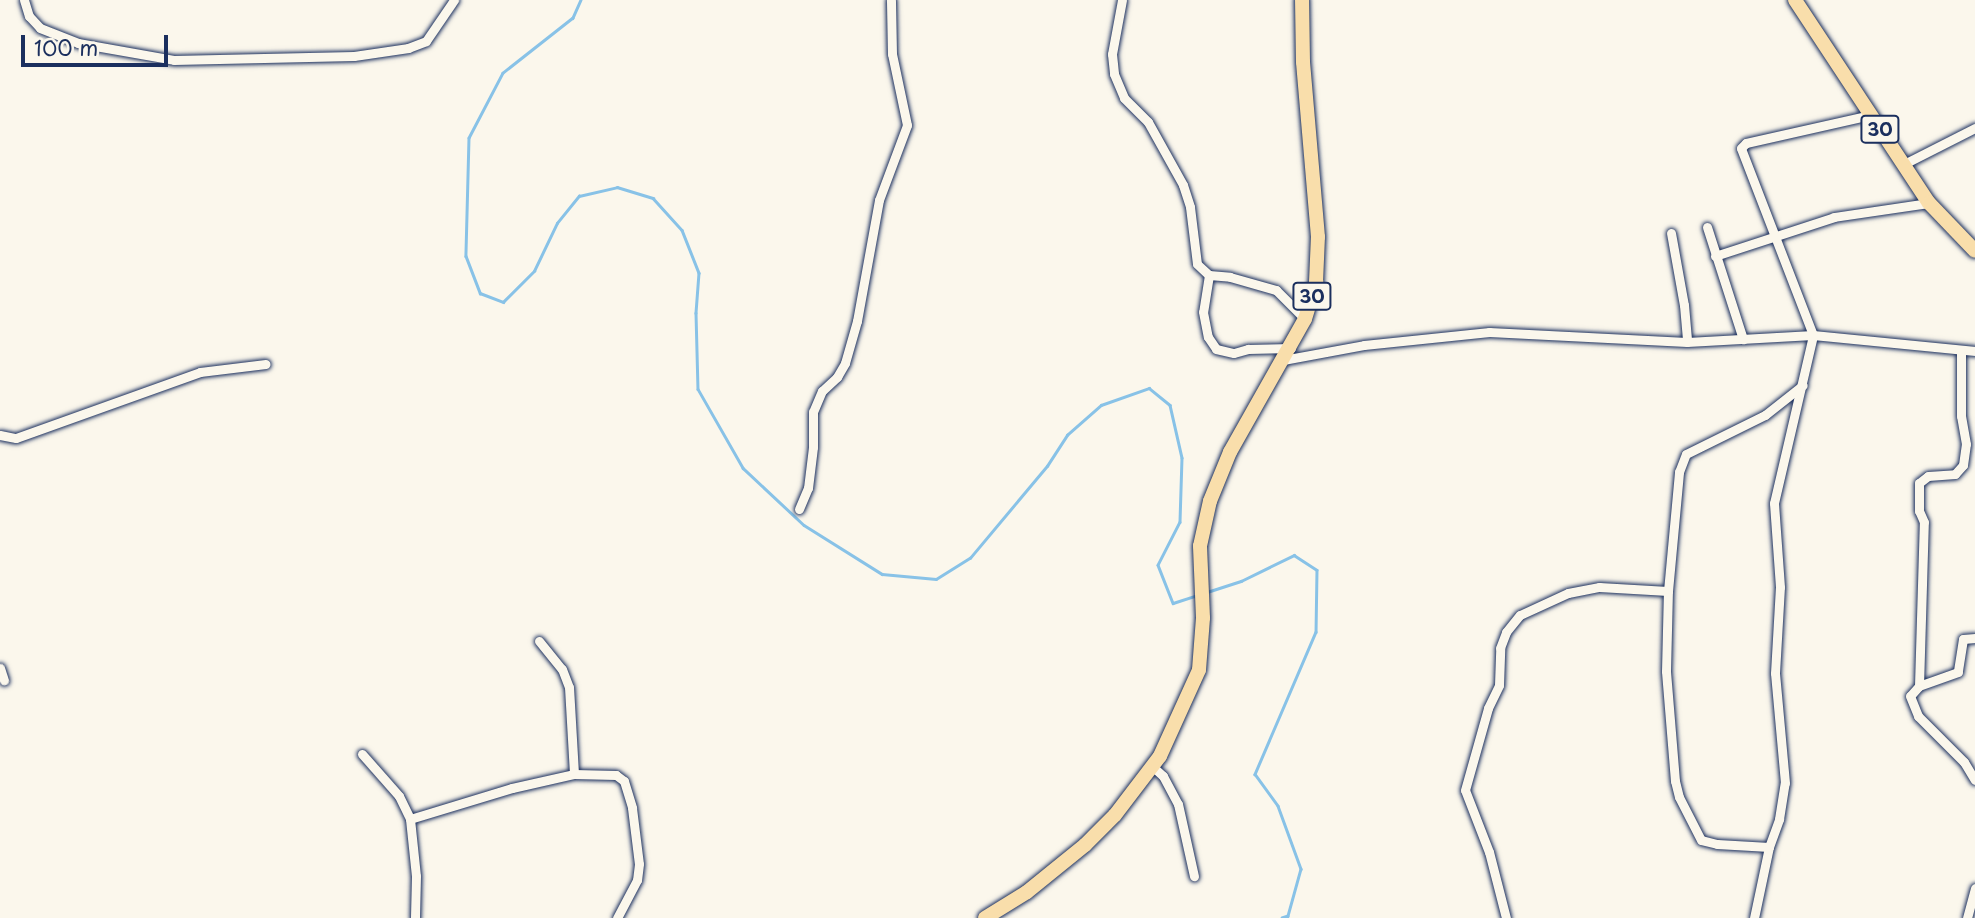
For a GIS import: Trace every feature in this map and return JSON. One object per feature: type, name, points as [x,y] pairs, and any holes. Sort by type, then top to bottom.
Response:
[{"type":"highway","name":"30","points":[[1795,0],[1929,203],[1975,251]]},
{"type":"highway","name":"30","points":[[985,918],[1027,892],[1085,845],[1115,815],[1152,766],[1184,708],[1199,670],[1203,618],[1200,566],[1202,528],[1213,491],[1236,441],[1305,319],[1316,282],[1318,254],[1299,1]]},
{"type":"street","points":[[24,0],[29,16],[40,28],[78,43],[174,61],[354,56],[408,48],[426,41],[454,0]]},
{"type":"street","points":[[799,509],[808,488],[813,447],[813,412],[822,391],[837,377],[845,363],[857,321],[879,200],[907,125],[892,54],[891,0]]},
{"type":"street","points":[[1122,0],[1112,54],[1114,75],[1124,98],[1148,122],[1183,185],[1190,207],[1195,258],[1200,269],[1209,275],[1230,277],[1276,290],[1305,319]]},
{"type":"street","points":[[1754,918],[1769,847],[1779,819],[1785,783],[1775,673],[1780,587],[1773,514],[1776,488],[1813,335],[1742,145],[1870,115]]},
{"type":"street","points":[[1904,164],[1975,128]]},
{"type":"street","points":[[1715,256],[1776,233],[1854,212],[1929,203]]},
{"type":"street","points":[[1707,227],[1742,339]]},
{"type":"street","points":[[1671,233],[1684,305],[1687,342]]},
{"type":"street","points":[[1209,275],[1203,312],[1209,337],[1216,349],[1234,353],[1248,349],[1287,354],[1489,331],[1687,342],[1813,335],[1975,351]]},
{"type":"street","points":[[1919,686],[1924,522],[1919,511],[1919,483],[1928,476],[1955,474],[1964,465],[1966,444],[1961,416],[1961,349]]},
{"type":"street","points":[[0,435],[16,438],[200,372],[266,364]]},
{"type":"street","points":[[1769,847],[1717,845],[1701,839],[1679,797],[1675,781],[1666,671],[1668,591],[1679,471],[1686,454],[1765,415],[1803,385]]},
{"type":"street","points":[[1506,918],[1489,852],[1465,790],[1488,708],[1499,685],[1499,657],[1506,632],[1520,615],[1568,593],[1599,587],[1668,591]]},
{"type":"street","points":[[1975,638],[1963,639],[1958,672],[1919,686],[1910,696],[1913,708],[1964,762],[1975,780]]},
{"type":"street","points":[[539,640],[562,669],[569,687],[574,774]]},
{"type":"street","points":[[0,668],[4,680]]},
{"type":"street","points":[[362,754],[399,796],[410,819],[416,876],[415,918]]},
{"type":"street","points":[[1152,766],[1163,776],[1178,804],[1194,876]]},
{"type":"street","points":[[410,819],[512,788],[574,774],[616,775],[624,781],[632,808],[639,864],[637,880],[617,918]]},
{"type":"street","points":[[1967,918],[1975,888]]},
{"type":"waterway","points":[[581,0],[573,18],[503,73],[469,138],[466,256],[480,293],[503,302],[534,271],[557,223],[579,196],[617,187],[653,198],[682,230],[699,273],[696,313],[698,389],[743,468],[804,525],[882,574],[936,579],[970,558],[1047,466],[1067,435],[1101,405],[1149,388],[1170,405],[1182,458],[1180,522],[1158,565],[1173,603],[1197,595]]},
{"type":"waterway","points":[[1207,592],[1241,581],[1294,555],[1317,570],[1316,632],[1255,774],[1278,806],[1301,869],[1288,916],[1282,918]]}]
